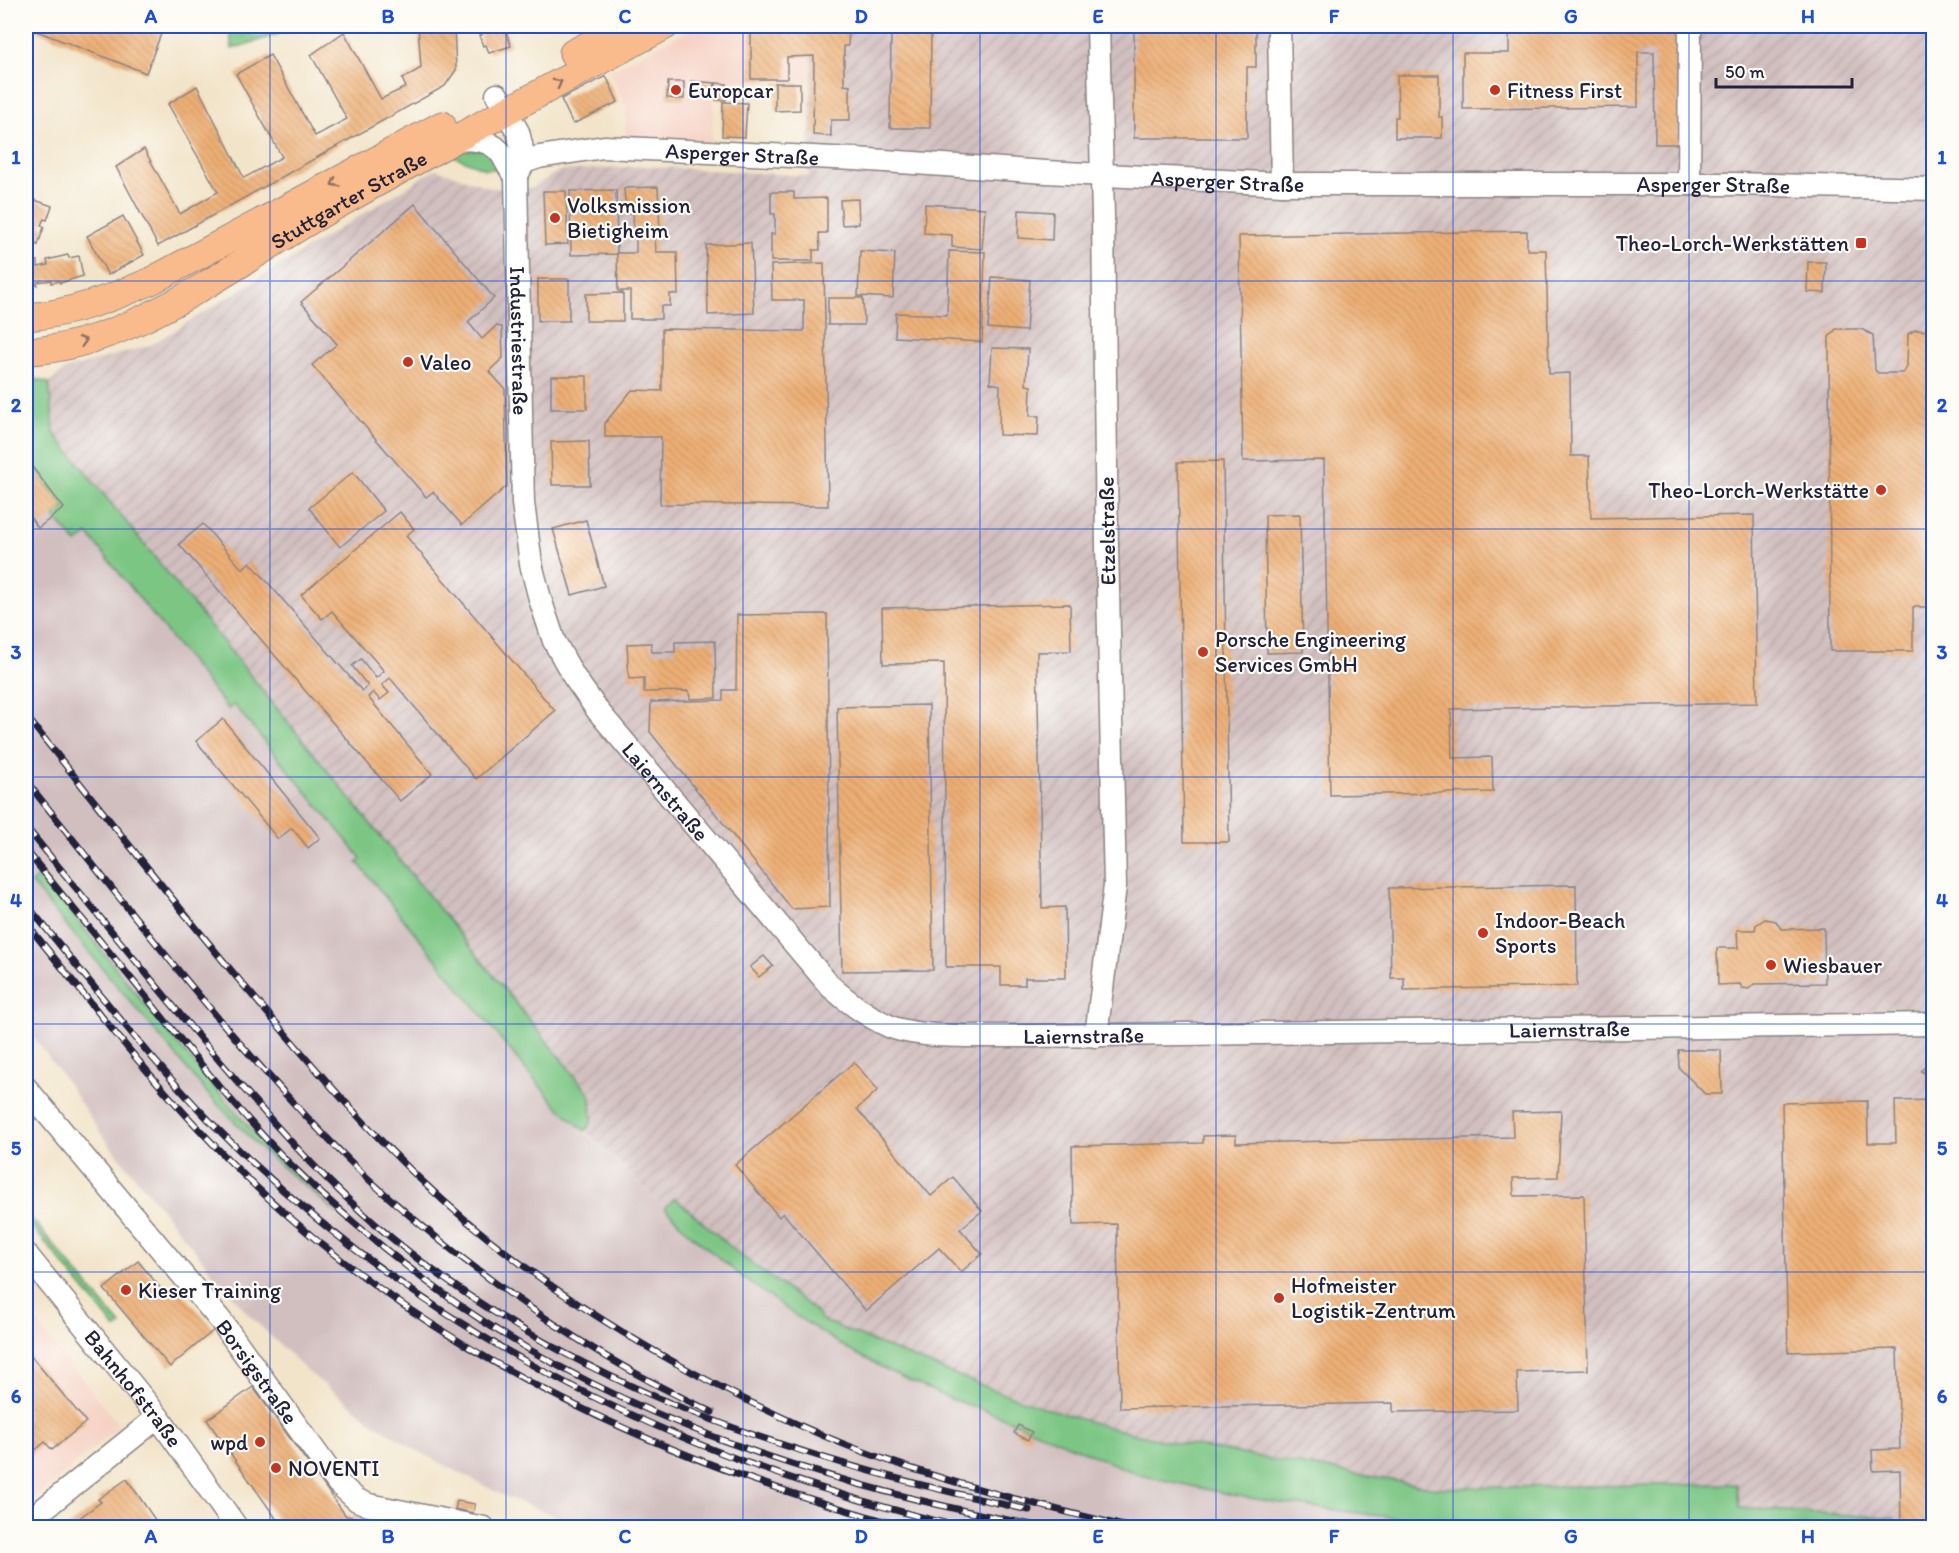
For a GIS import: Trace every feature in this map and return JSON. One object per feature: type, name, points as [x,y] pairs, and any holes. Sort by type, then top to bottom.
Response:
[{"type":"main road","name":"Stuttgarter Straße","points":[[26,351],[79,343],[161,309],[454,139],[502,103],[625,26]]},
{"type":"main road","name":"Stuttgarter Straße","points":[[26,316],[40,316],[105,301],[149,282],[502,103],[665,26]]},
{"type":"street","name":"Etzelstraße","points":[[1096,1036],[1115,886],[1098,26]]},
{"type":"street","points":[[1279,26],[1282,183]]},
{"type":"street","points":[[1689,184],[1690,26]]},
{"type":"street","name":"Industriestraße","points":[[502,103],[518,132],[520,169],[523,502]]},
{"type":"street","points":[[454,139],[489,142],[502,153],[509,169],[520,169]]},
{"type":"street","name":"Asperger Straße","points":[[520,169],[554,154],[604,147],[1282,183],[1733,184],[1934,189]]},
{"type":"street","name":"Laiernstraße","points":[[523,502],[531,564],[540,599],[554,641],[574,677],[624,742],[830,986],[849,1003],[869,1016],[893,1027],[925,1034],[1096,1036],[1934,1024]]},
{"type":"street","name":"Borsigstraße","points":[[26,1088],[221,1321],[347,1493],[369,1505],[484,1527]]},
{"type":"street","name":"Bahnhofstraße","points":[[26,1254],[158,1417],[237,1527]]},
{"type":"street","points":[[26,1523],[158,1417]]},
{"type":"shaded area","points":[[697,26],[811,26],[810,81],[716,82],[711,143],[625,138],[626,106],[608,71]]},
{"type":"shaded area","points":[[812,26],[1933,26],[1933,1527],[1894,1527],[1893,1518],[1739,1508],[1736,1484],[1436,1488],[1156,1439],[1069,1415],[953,1374],[822,1320],[812,1308],[739,1254],[675,1198],[665,1208],[585,1131],[592,1122],[54,433],[49,383],[67,369],[151,345],[436,169],[491,188],[532,188],[559,171],[642,166],[809,176]]},
{"type":"shaded area","points":[[26,513],[38,528],[53,516],[77,543],[88,534],[362,859],[357,863],[558,1107],[689,1233],[737,1273],[796,1316],[851,1351],[895,1374],[1140,1475],[1273,1502],[1474,1527],[590,1528],[504,1496],[414,1449],[377,1425],[308,1372],[249,1315],[104,1138],[26,1027]]},
{"type":"shaded area","points":[[26,1310],[120,1426],[26,1505]]},
{"type":"green space","points":[[229,26],[303,26],[232,49]]},
{"type":"green space","points":[[486,149],[498,169],[485,169],[455,157],[453,151]]},
{"type":"green space","points":[[32,378],[49,383],[54,433],[591,1096],[592,1122],[585,1131],[558,1107],[527,1071],[357,862],[361,858],[234,705],[228,709],[88,534],[77,543],[53,516],[65,508],[29,462],[26,464],[26,396]]},
{"type":"green space","points":[[40,875],[220,1095],[291,1171],[338,1214],[262,1150],[208,1094],[31,883]]},
{"type":"green space","points":[[675,1198],[739,1254],[812,1308],[822,1320],[987,1387],[1114,1429],[1156,1439],[1436,1488],[1737,1484],[1739,1508],[1894,1518],[1894,1527],[1474,1528],[1273,1502],[1140,1475],[990,1412],[951,1399],[851,1351],[796,1316],[737,1273],[689,1233],[665,1208]]},
{"type":"green space","points":[[26,1212],[121,1325],[116,1329],[26,1219]]},
{"type":"building","points":[[26,26],[164,26],[146,73]]},
{"type":"building","points":[[418,26],[454,26],[456,70],[445,86],[158,246],[116,167],[144,149],[180,214],[218,192],[168,104],[197,86],[244,178],[282,157],[236,74],[270,55],[315,136],[347,119],[311,55],[344,32],[381,99],[406,87],[402,79],[421,68]]},
{"type":"building","points":[[479,26],[504,26],[511,46],[489,53],[486,45],[483,46]]},
{"type":"building","points":[[751,26],[845,26],[845,31],[849,31],[848,46],[844,46],[844,85],[850,86],[850,120],[831,120],[831,136],[813,135],[814,56],[787,57],[787,79],[751,79]]},
{"type":"building","points":[[891,26],[931,26],[930,128],[890,128]]},
{"type":"building","points":[[1134,26],[1256,26],[1256,67],[1247,67],[1247,138],[1134,138]]},
{"type":"building","points":[[1509,26],[1679,26],[1679,144],[1655,144],[1654,52],[1638,52],[1638,107],[1463,109],[1463,53],[1509,53]]},
{"type":"building","points":[[1397,75],[1439,75],[1439,117],[1442,117],[1442,138],[1395,138],[1395,117],[1398,117]]},
{"type":"building","points":[[606,76],[618,102],[573,124],[561,99]]},
{"type":"building","points":[[691,81],[715,83],[714,96],[691,94]]},
{"type":"building","name":"Europcar","points":[[668,82],[684,82],[684,99],[667,98]]},
{"type":"building","points":[[716,83],[727,84],[726,100],[716,100]]},
{"type":"building","points":[[775,83],[800,83],[800,110],[775,111]]},
{"type":"building","points":[[723,102],[747,103],[745,137],[722,136]]},
{"type":"building","points":[[658,187],[660,233],[634,234],[633,213],[626,214],[624,188]]},
{"type":"building","points":[[616,190],[617,254],[571,255],[570,191]]},
{"type":"building","name":"Volksmission Bietigheim","points":[[543,191],[566,191],[568,244],[545,245]]},
{"type":"building","points":[[771,192],[794,192],[794,199],[827,198],[827,233],[819,233],[820,250],[813,250],[813,261],[771,261],[771,234],[775,234],[775,214],[771,214]]},
{"type":"building","points":[[29,198],[52,206],[47,220],[44,219],[41,225],[44,227],[38,245],[30,243],[29,260],[38,261],[38,267],[48,265],[47,260],[68,255],[69,258],[79,256],[83,276],[60,283],[59,281],[51,283],[51,280],[37,282],[37,285],[26,284],[26,208]]},
{"type":"building","points":[[858,199],[859,224],[842,225],[840,200]]},
{"type":"building","name":"Valeo","points":[[415,204],[494,298],[468,322],[482,339],[496,326],[502,327],[503,358],[489,371],[505,389],[507,486],[462,525],[433,492],[426,497],[312,365],[337,344],[301,302]]},
{"type":"building","points":[[925,204],[985,208],[982,249],[952,247],[952,235],[924,233]]},
{"type":"building","points":[[1019,210],[1053,212],[1052,240],[1018,238]]},
{"type":"building","points":[[123,216],[144,255],[108,275],[87,236]]},
{"type":"building","points":[[1527,231],[1527,250],[1546,250],[1549,374],[1570,373],[1571,456],[1589,456],[1591,518],[1754,515],[1757,703],[1451,709],[1452,758],[1492,757],[1493,792],[1330,795],[1324,460],[1243,461],[1239,236]]},
{"type":"building","points":[[636,236],[655,236],[656,252],[677,252],[678,294],[670,294],[670,306],[661,306],[661,319],[630,319],[630,291],[618,291],[617,253],[636,253]]},
{"type":"building","points":[[751,243],[754,313],[708,315],[706,245]]},
{"type":"building","points":[[860,251],[895,253],[893,298],[858,296]]},
{"type":"building","points":[[949,251],[985,252],[982,342],[895,337],[896,313],[947,315]]},
{"type":"building","points":[[1808,262],[1826,262],[1825,293],[1807,292]]},
{"type":"building","points":[[824,263],[828,506],[660,504],[661,437],[605,437],[605,423],[632,390],[662,391],[662,329],[804,331],[804,300],[772,300],[771,265]]},
{"type":"building","points":[[992,277],[1030,280],[1026,331],[988,328]]},
{"type":"building","points":[[538,279],[569,279],[569,321],[538,321]]},
{"type":"building","points":[[623,293],[623,321],[586,321],[586,294]]},
{"type":"building","points":[[828,298],[863,298],[864,325],[828,325]]},
{"type":"building","name":"Theo-Lorch-Werkstätte","points":[[1836,329],[1861,329],[1873,335],[1875,370],[1878,373],[1903,373],[1907,367],[1908,334],[1915,330],[1934,331],[1934,607],[1913,607],[1913,651],[1830,651],[1829,337]]},
{"type":"building","points":[[992,348],[1028,349],[1026,385],[1031,386],[1030,416],[1039,416],[1038,436],[999,435],[1000,385],[990,383]]},
{"type":"building","points":[[551,376],[587,376],[587,409],[551,409]]},
{"type":"building","points":[[589,441],[590,485],[552,485],[551,442]]},
{"type":"building","name":"Porsche Engineering Services GmbH","points":[[1223,461],[1229,842],[1184,842],[1178,462]]},
{"type":"building","points":[[29,463],[64,508],[38,528],[26,512],[26,466]]},
{"type":"building","points":[[353,472],[384,511],[340,547],[309,508]]},
{"type":"building","points":[[400,512],[414,529],[406,536],[555,711],[476,779],[390,678],[382,685],[389,693],[380,700],[373,692],[368,697],[432,774],[400,801],[179,544],[203,524],[242,569],[250,562],[362,691],[368,686],[352,666],[361,659],[376,678],[384,671],[332,611],[322,619],[301,595]]},
{"type":"building","points":[[1300,514],[1303,652],[1267,653],[1265,515]]},
{"type":"building","points":[[586,520],[604,586],[572,595],[553,529]]},
{"type":"building","points":[[1070,604],[1071,651],[1037,652],[1042,908],[1065,907],[1066,978],[1025,978],[1025,985],[1001,985],[1001,967],[946,967],[944,663],[883,664],[882,608]]},
{"type":"building","points":[[827,614],[830,907],[792,909],[650,732],[651,702],[723,700],[723,690],[736,690],[737,615]]},
{"type":"building","points":[[715,641],[716,698],[690,699],[689,691],[644,692],[644,678],[629,679],[627,644],[651,643],[652,652],[675,652],[675,642]]},
{"type":"building","points":[[929,705],[933,970],[842,971],[837,707]]},
{"type":"building","points":[[223,719],[320,838],[308,848],[292,828],[278,839],[196,741]]},
{"type":"building","name":"Indoor-Beach Sports","points":[[1576,885],[1577,986],[1404,990],[1404,978],[1391,978],[1389,888]]},
{"type":"building","name":"Wiesbauer","points":[[1765,919],[1776,921],[1781,929],[1824,928],[1825,983],[1754,984],[1749,989],[1742,988],[1740,984],[1718,985],[1717,948],[1738,948],[1737,930],[1755,930],[1756,925]]},
{"type":"building","points":[[764,956],[773,966],[759,977],[750,967]]},
{"type":"building","points":[[1678,1050],[1721,1050],[1722,1094],[1705,1094],[1679,1068]]},
{"type":"building","points":[[854,1062],[878,1090],[857,1109],[931,1196],[953,1177],[982,1211],[960,1229],[982,1254],[961,1272],[939,1248],[866,1311],[783,1213],[779,1217],[735,1165]]},
{"type":"building","points":[[1928,1063],[1934,1068],[1934,1085],[1926,1086],[1926,1074],[1921,1071]]},
{"type":"building","points":[[1934,1100],[1934,1527],[1901,1527],[1900,1470],[1873,1471],[1872,1450],[1900,1449],[1897,1349],[1788,1352],[1782,1103],[1867,1101],[1868,1143],[1896,1143],[1895,1101]]},
{"type":"building","name":"Hofmeister Logistik-Zentrum","points":[[1561,1111],[1558,1177],[1513,1178],[1514,1196],[1584,1195],[1588,1370],[1517,1372],[1518,1410],[1393,1412],[1393,1403],[1120,1408],[1117,1224],[1073,1225],[1072,1146],[1203,1143],[1203,1136],[1236,1135],[1236,1143],[1513,1137],[1512,1112]]},
{"type":"building","points":[[138,1261],[167,1296],[178,1287],[214,1330],[170,1367],[104,1289]]},
{"type":"building","points":[[26,1350],[86,1422],[52,1450],[45,1442],[26,1458]]},
{"type":"building","name":"NOVENTI","points":[[253,1387],[346,1516],[404,1527],[282,1527],[207,1420]]},
{"type":"building","points":[[1018,1425],[1032,1432],[1028,1440],[1014,1433]]},
{"type":"building","points":[[127,1479],[160,1527],[119,1527],[116,1523],[110,1527],[67,1527],[101,1502],[98,1499]]},
{"type":"building","points":[[457,1501],[475,1504],[473,1513],[455,1509]]},
{"type":"railway","points":[[26,716],[240,981],[350,1108],[421,1180],[517,1261],[585,1308],[656,1352],[730,1392],[807,1429],[881,1458],[952,1481],[1132,1528]]},
{"type":"railway","points":[[26,781],[226,1027],[310,1121],[378,1188],[452,1250],[545,1318],[643,1378],[712,1412]]},
{"type":"railway","points":[[26,827],[194,1031],[281,1130],[326,1178],[374,1223],[446,1280],[521,1329],[600,1372],[682,1408],[767,1439],[853,1466],[940,1490],[1029,1510]]},
{"type":"railway","points":[[26,850],[213,1078],[287,1161],[384,1248],[489,1325],[554,1363],[620,1397],[689,1427],[759,1453],[902,1496],[1048,1528]]},
{"type":"railway","points":[[26,904],[153,1058],[206,1117],[313,1216],[397,1280],[483,1337],[573,1387],[667,1431],[763,1468],[863,1501],[965,1528]]},
{"type":"railway","points":[[26,923],[141,1064],[233,1165],[336,1255],[409,1309],[487,1358],[567,1401],[650,1439],[735,1473],[822,1503],[910,1528]]},
{"type":"place","name":"Europcar","points":[[676,90]]},
{"type":"place","name":"Fitness First","points":[[1495,90]]},
{"type":"place","name":"Volksmission Bietigheim","points":[[555,218]]},
{"type":"place","name":"Theo-Lorch-Werkstätten","points":[[1861,243]]},
{"type":"place","name":"Valeo","points":[[408,362]]},
{"type":"place","name":"Theo-Lorch-Werkstätte","points":[[1881,490]]},
{"type":"place","name":"Porsche Engineering Services GmbH","points":[[1203,652]]},
{"type":"place","name":"Indoor-Beach Sports","points":[[1483,933]]},
{"type":"place","name":"Wiesbauer","points":[[1771,965]]},
{"type":"place","name":"Kieser Training","points":[[126,1290]]},
{"type":"place","name":"Hofmeister Logistik-Zentrum","points":[[1279,1298]]},
{"type":"place","name":"wpd","points":[[260,1442]]},
{"type":"place","name":"NOVENTI","points":[[276,1468]]}]
